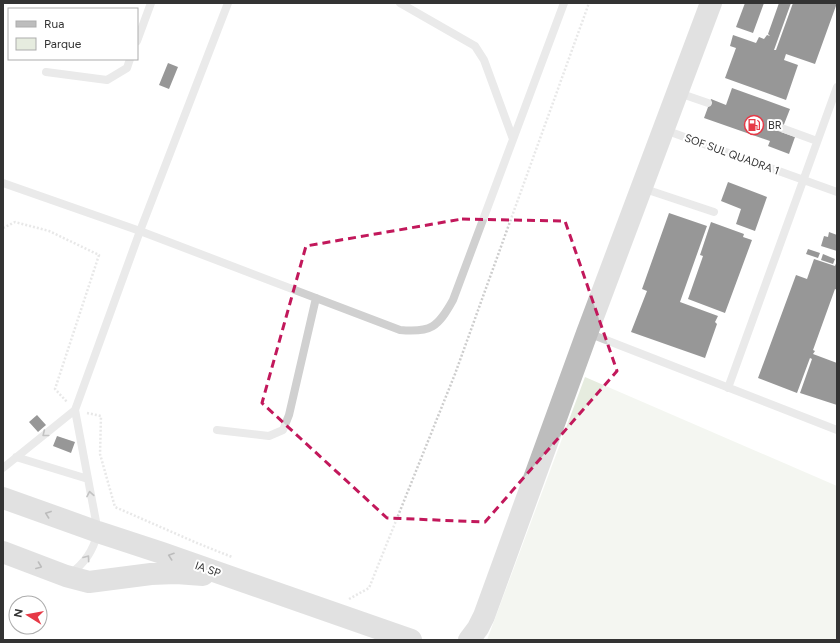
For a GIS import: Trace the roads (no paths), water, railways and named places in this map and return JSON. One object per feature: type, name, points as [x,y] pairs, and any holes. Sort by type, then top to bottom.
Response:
[{"type":"street","points":[[469,640],[478,628],[484,616],[586,332],[711,3]]},
{"type":"street","name":"IA SP","points":[[3,498],[234,578]]},
{"type":"street","name":"IA SP","points":[[3,552],[66,576],[90,582],[151,574],[176,573],[234,578]]},
{"type":"street","points":[[234,578],[379,633],[411,640]]},
{"type":"lane","points":[[138,38],[151,3]]},
{"type":"lane","points":[[66,576],[80,566],[88,557],[95,545],[98,532],[75,410],[140,231],[228,3]]},
{"type":"lane","points":[[400,3],[476,46],[484,60],[513,139]]},
{"type":"lane","points":[[3,184],[140,231],[400,330],[418,332],[430,329],[442,319],[453,300],[564,3]]},
{"type":"lane","points":[[46,72],[107,80],[127,68],[130,60]]},
{"type":"lane","points":[[728,388],[837,86]]},
{"type":"lane","points":[[676,92],[708,103]]},
{"type":"lane","points":[[776,126],[817,140]]},
{"type":"lane","name":"SOF SUL QUADRA 1","points":[[662,129],[837,192]]},
{"type":"lane","points":[[641,187],[714,212]]},
{"type":"lane","points":[[217,430],[269,436],[283,430],[289,415],[316,298]]},
{"type":"lane","points":[[586,332],[837,430]]},
{"type":"lane","points":[[3,468],[75,410]]},
{"type":"lane","points":[[16,458],[88,479]]},
{"type":"place","name":"BR","points":[[754,125]]}]
